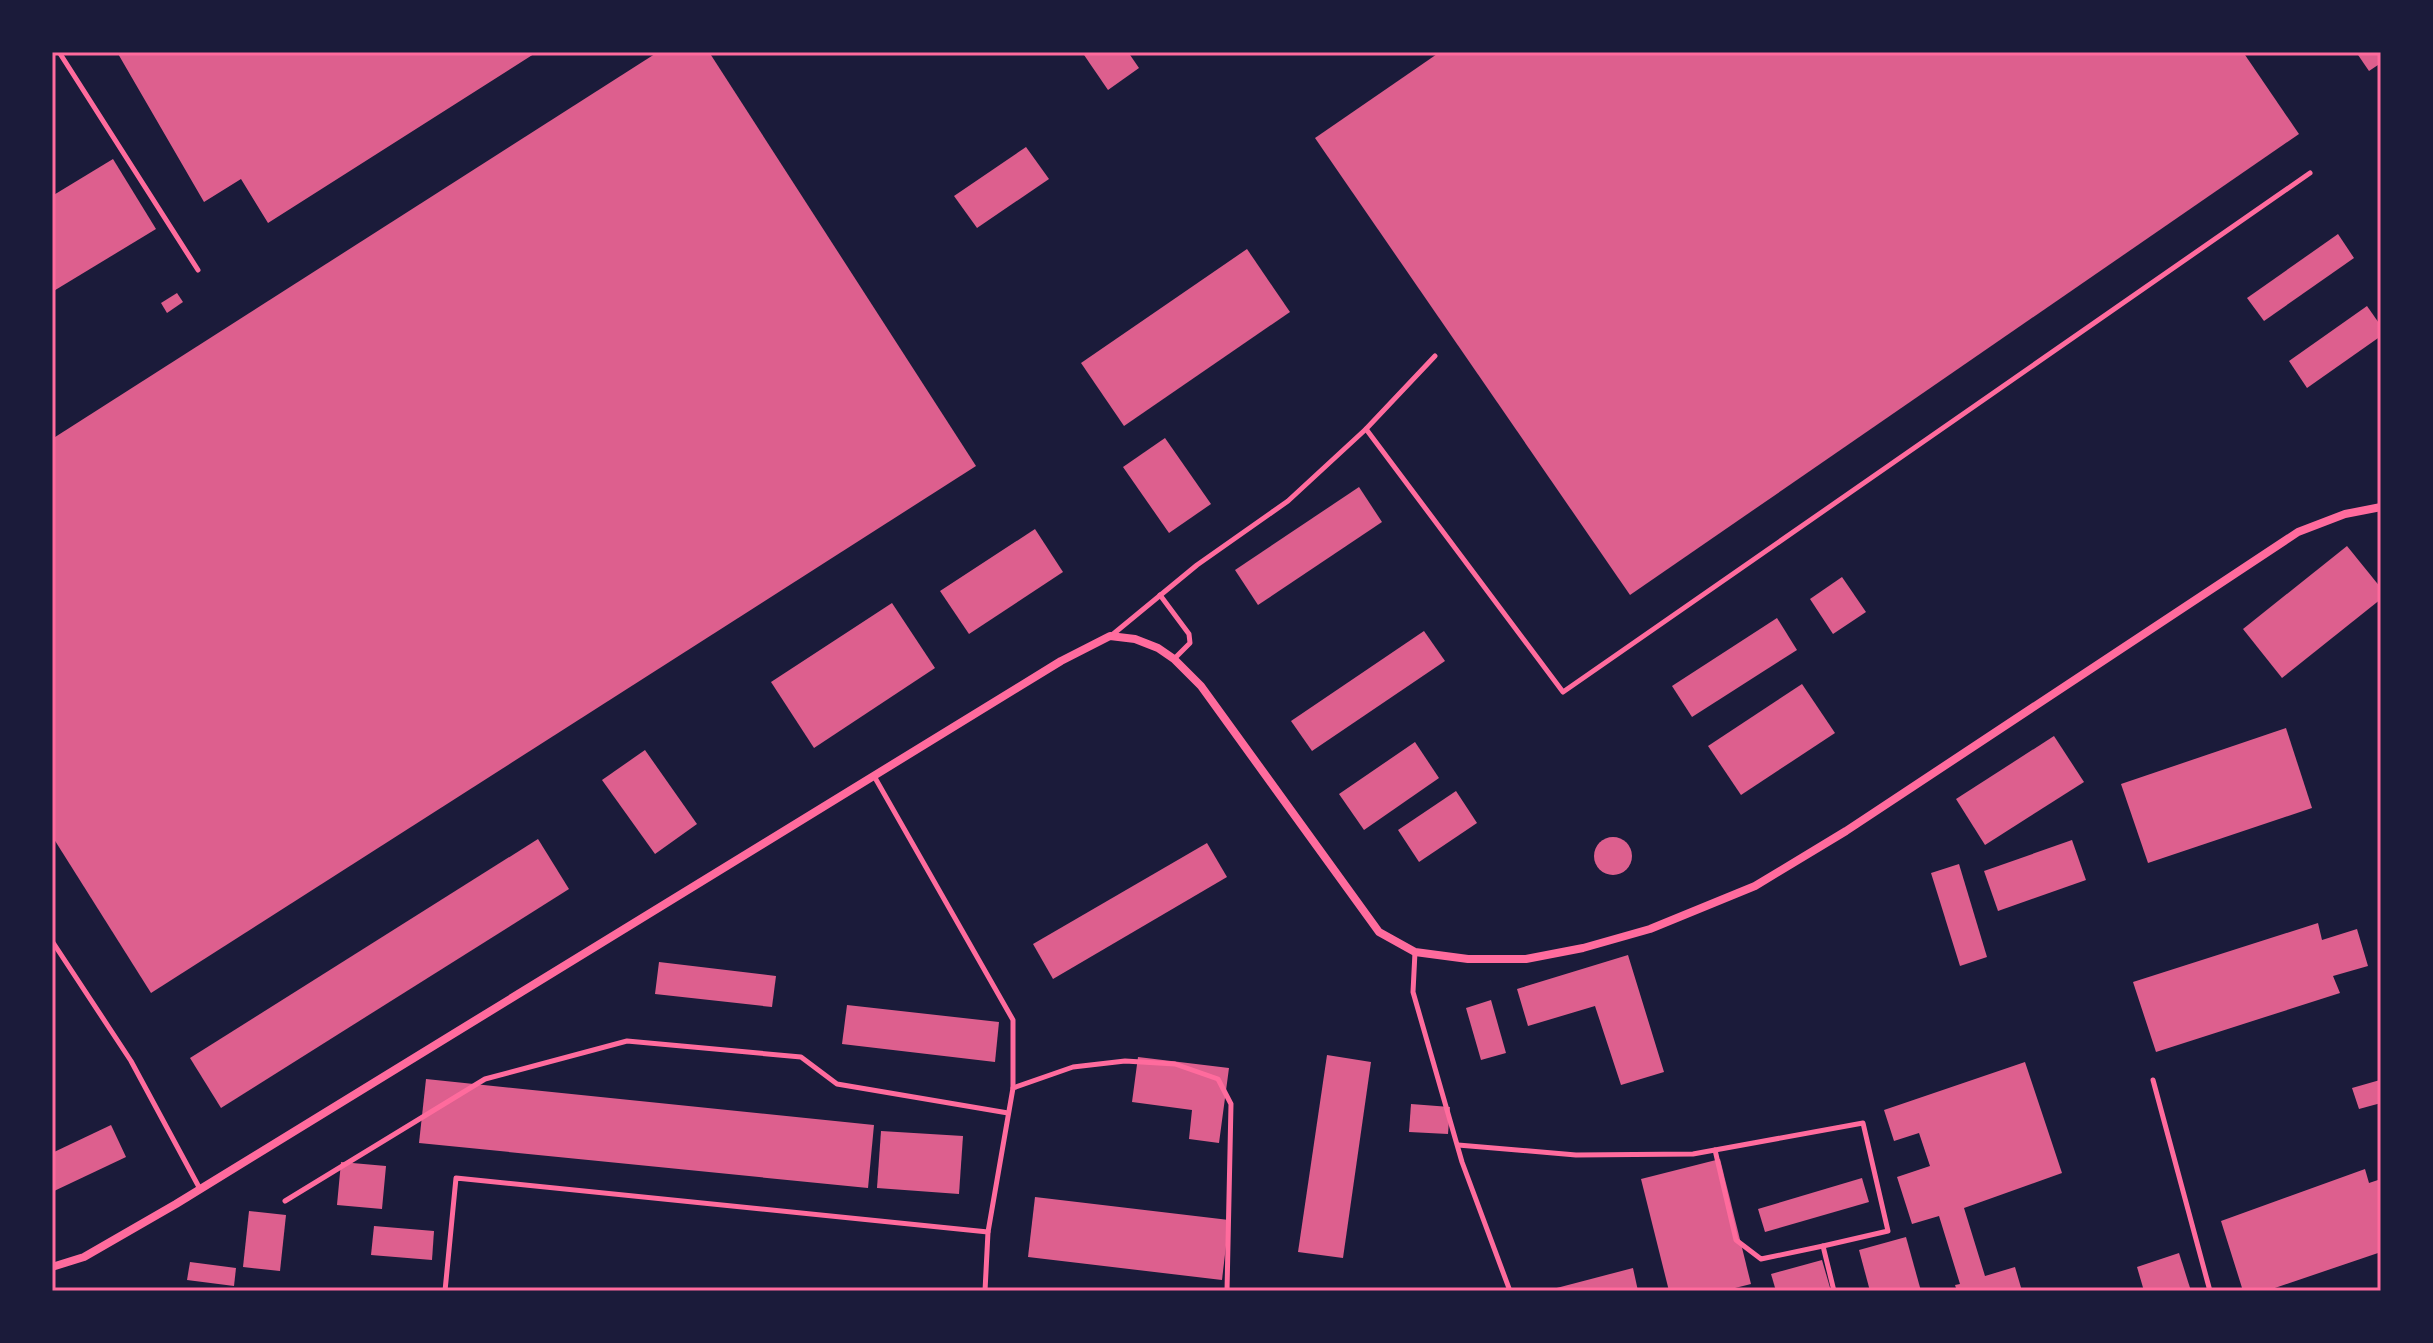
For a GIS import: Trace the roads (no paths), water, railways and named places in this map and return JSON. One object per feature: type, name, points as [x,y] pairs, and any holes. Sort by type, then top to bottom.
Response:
[{"type":"street","points":[[52,1267],[84,1257],[200,1189],[1061,661],[1110,636],[1135,639],[1158,648],[1201,686],[1379,932],[1415,952],[1468,959],[1526,959],[1583,948],[1650,929],[1755,886],[1846,831],[2298,532],[2345,514],[2381,507]]},
{"type":"lane","points":[[59,52],[198,270]]},
{"type":"lane","points":[[1366,429],[1563,692],[2310,173]]},
{"type":"lane","points":[[1110,636],[1197,565],[1288,501],[1366,429],[1435,356]]},
{"type":"lane","points":[[1160,595],[1189,634],[1190,643],[1174,659]]},
{"type":"lane","points":[[874,776],[1013,1020],[1013,1088],[988,1232],[985,1291]]},
{"type":"lane","points":[[52,941],[131,1061],[200,1189]]},
{"type":"lane","points":[[1415,952],[1413,992],[1458,1145],[1510,1291]]},
{"type":"lane","points":[[285,1201],[485,1079],[627,1041],[801,1057],[837,1084],[1008,1113]]},
{"type":"lane","points":[[1013,1088],[1073,1067],[1125,1061],[1175,1064],[1218,1079],[1231,1104],[1227,1291]]},
{"type":"lane","points":[[2153,1080],[2210,1291]]},
{"type":"lane","points":[[1458,1145],[1576,1155],[1693,1154],[1714,1150],[1863,1123],[1888,1231],[1761,1259],[1736,1240],[1714,1150]]},
{"type":"lane","points":[[445,1291],[456,1178],[988,1232]]},
{"type":"lane","points":[[1823,1246],[1834,1291]]}]
